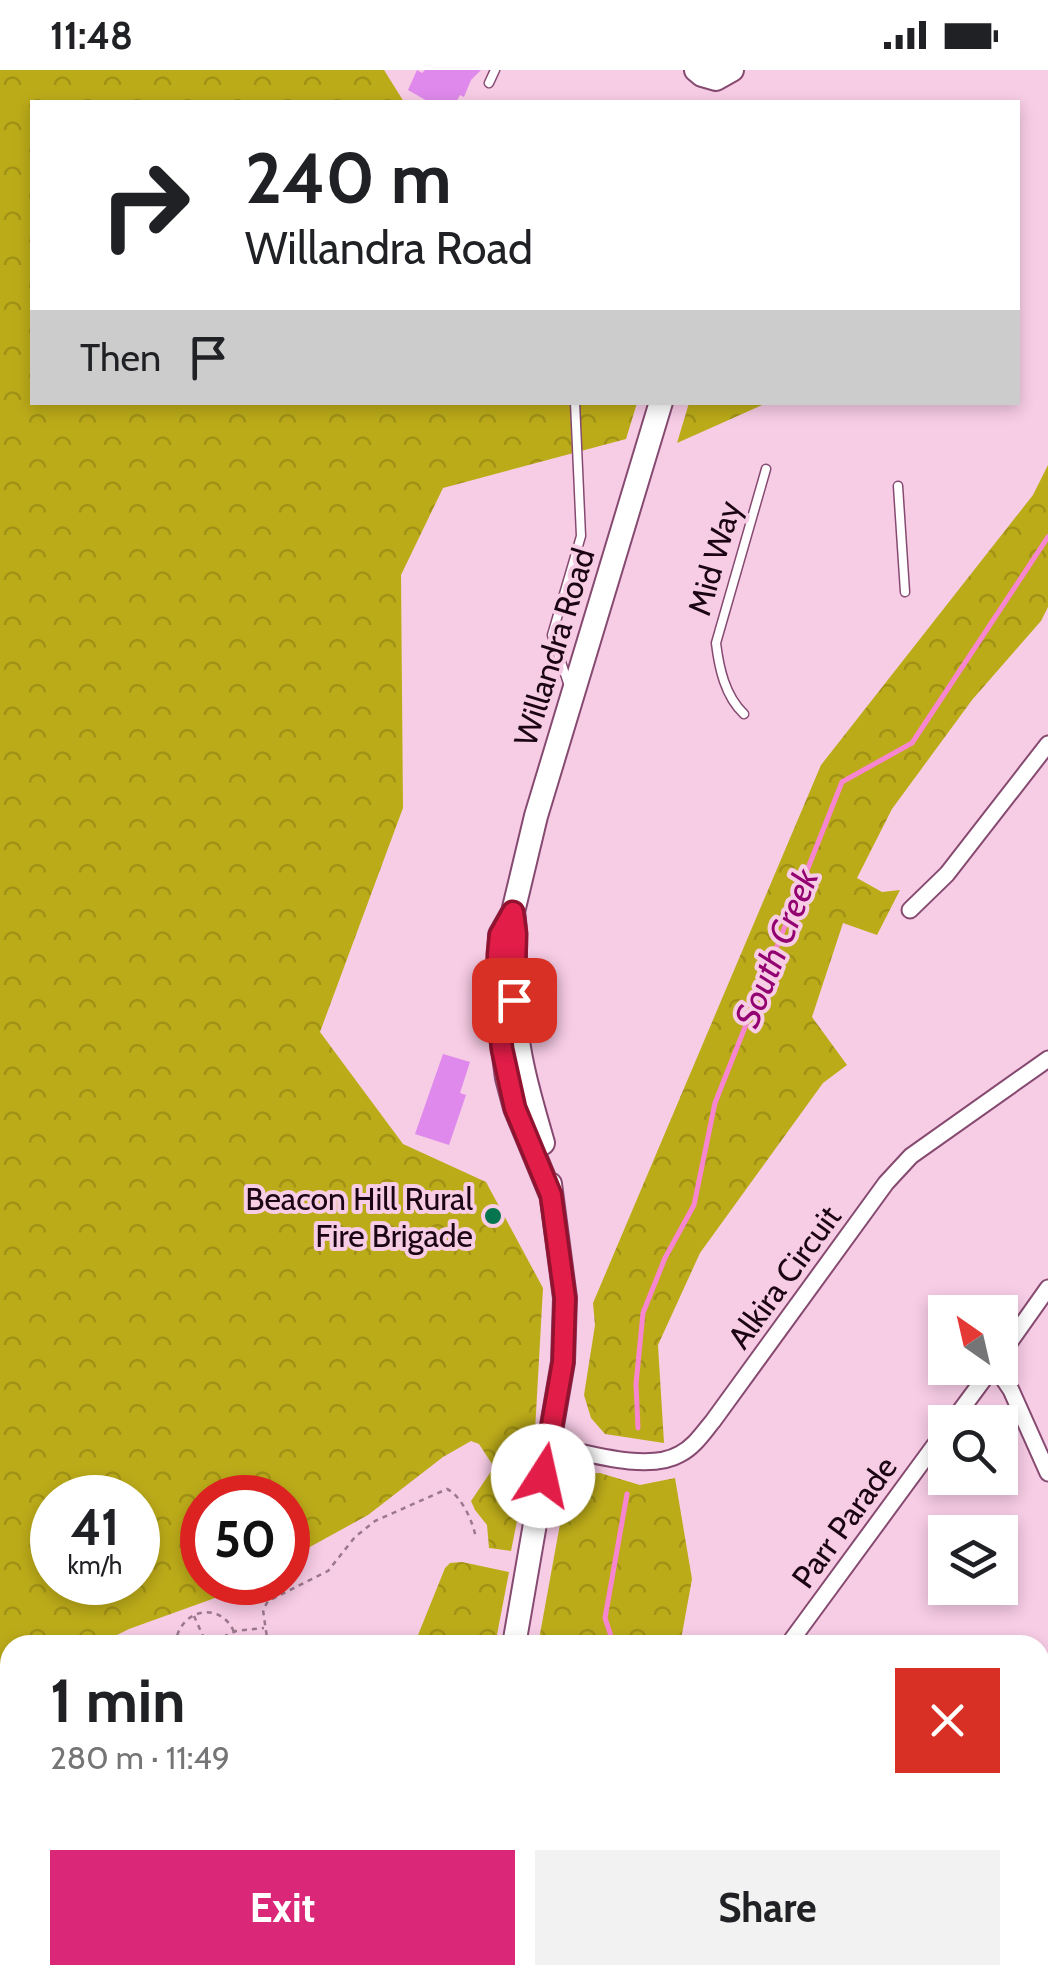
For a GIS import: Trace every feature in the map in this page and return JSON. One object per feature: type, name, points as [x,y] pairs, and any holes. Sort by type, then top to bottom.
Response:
[{"type":"main road","name":"Willandra Road","points":[[516,1635],[566,1328],[551,1195],[515,1108],[502,1049],[497,1004],[500,935],[513,912],[536,816],[660,405]]},
{"type":"street","points":[[910,910],[947,874],[1048,744]]},
{"type":"street","name":"Alkira Circuit","points":[[548,1446],[642,1462],[670,1459],[689,1449],[886,1183],[911,1156],[1048,1059]]},
{"type":"street","points":[[1018,1330],[1048,1288]]},
{"type":"street","points":[[965,1405],[981,1385]]},
{"type":"street","points":[[1007,1385],[1048,1472]]},
{"type":"street","name":"Parr Parade","points":[[795,1635],[928,1454]]},
{"type":"lane","points":[[490,83],[495,70]]},
{"type":"lane","points":[[573,698],[552,635],[580,536],[575,405]]},
{"type":"lane","name":"Mid Way","points":[[744,714],[726,686],[716,643],[766,470]]},
{"type":"lane","points":[[898,486],[905,592]]},
{"type":"path","points":[[266,1635],[263,1610],[268,1600],[328,1572],[355,1537],[375,1521],[447,1490],[456,1494],[473,1525],[476,1540]]},
{"type":"path","points":[[177,1635],[180,1626],[202,1612],[220,1615],[237,1635]]},
{"type":"path","points":[[194,1615],[202,1635]]},
{"type":"path","points":[[227,1635],[264,1628]]},
{"type":"green space","points":[[0,70],[384,70],[403,100],[30,100],[30,405],[636,405],[626,439],[443,488],[401,575],[403,808],[320,1032],[403,1144],[486,1182],[543,1288],[535,1431],[511,1551],[489,1548],[487,1525],[471,1501],[494,1467],[479,1444],[471,1441],[443,1457],[368,1515],[310,1547],[310,1475],[180,1475],[180,1605],[196,1605],[117,1635],[0,1635]]},
{"type":"green space","points":[[688,405],[762,405],[677,443]]},
{"type":"green space","points":[[1048,465],[1048,607],[1041,621],[972,700],[892,809],[857,878],[882,892],[900,890],[877,935],[843,923],[812,1017],[847,1065],[823,1083],[700,1253],[658,1345],[664,1443],[605,1434],[591,1418],[584,1395],[595,1325],[593,1303],[821,765],[1033,495]]},
{"type":"green space","points":[[600,1473],[640,1485],[675,1478],[692,1579],[682,1635],[540,1635],[566,1491],[577,1474]]},
{"type":"green space","points":[[450,1563],[509,1572],[497,1635],[418,1635]]},
{"type":"building","points":[[417,70],[481,70],[471,80],[464,97],[460,95],[457,100],[426,100],[408,90]]},
{"type":"building","points":[[443,1054],[470,1062],[460,1093],[466,1095],[449,1145],[415,1134]]},
{"type":"waterway","name":"South Creek","points":[[638,1428],[636,1384],[643,1313],[665,1258],[694,1205],[715,1103],[842,782],[912,743],[1048,537]]},
{"type":"waterway","name":"South Creek","points":[[611,1635],[605,1618],[627,1494]]},
{"type":"place","name":"Beacon Hill Rural Fire Brigade","points":[[493,1216]]},
{"type":"route","points":[[514,1000],[513,912],[500,935],[498,954],[497,1004],[502,1049],[515,1108],[551,1195],[565,1298],[563,1362],[543,1476]]}]
